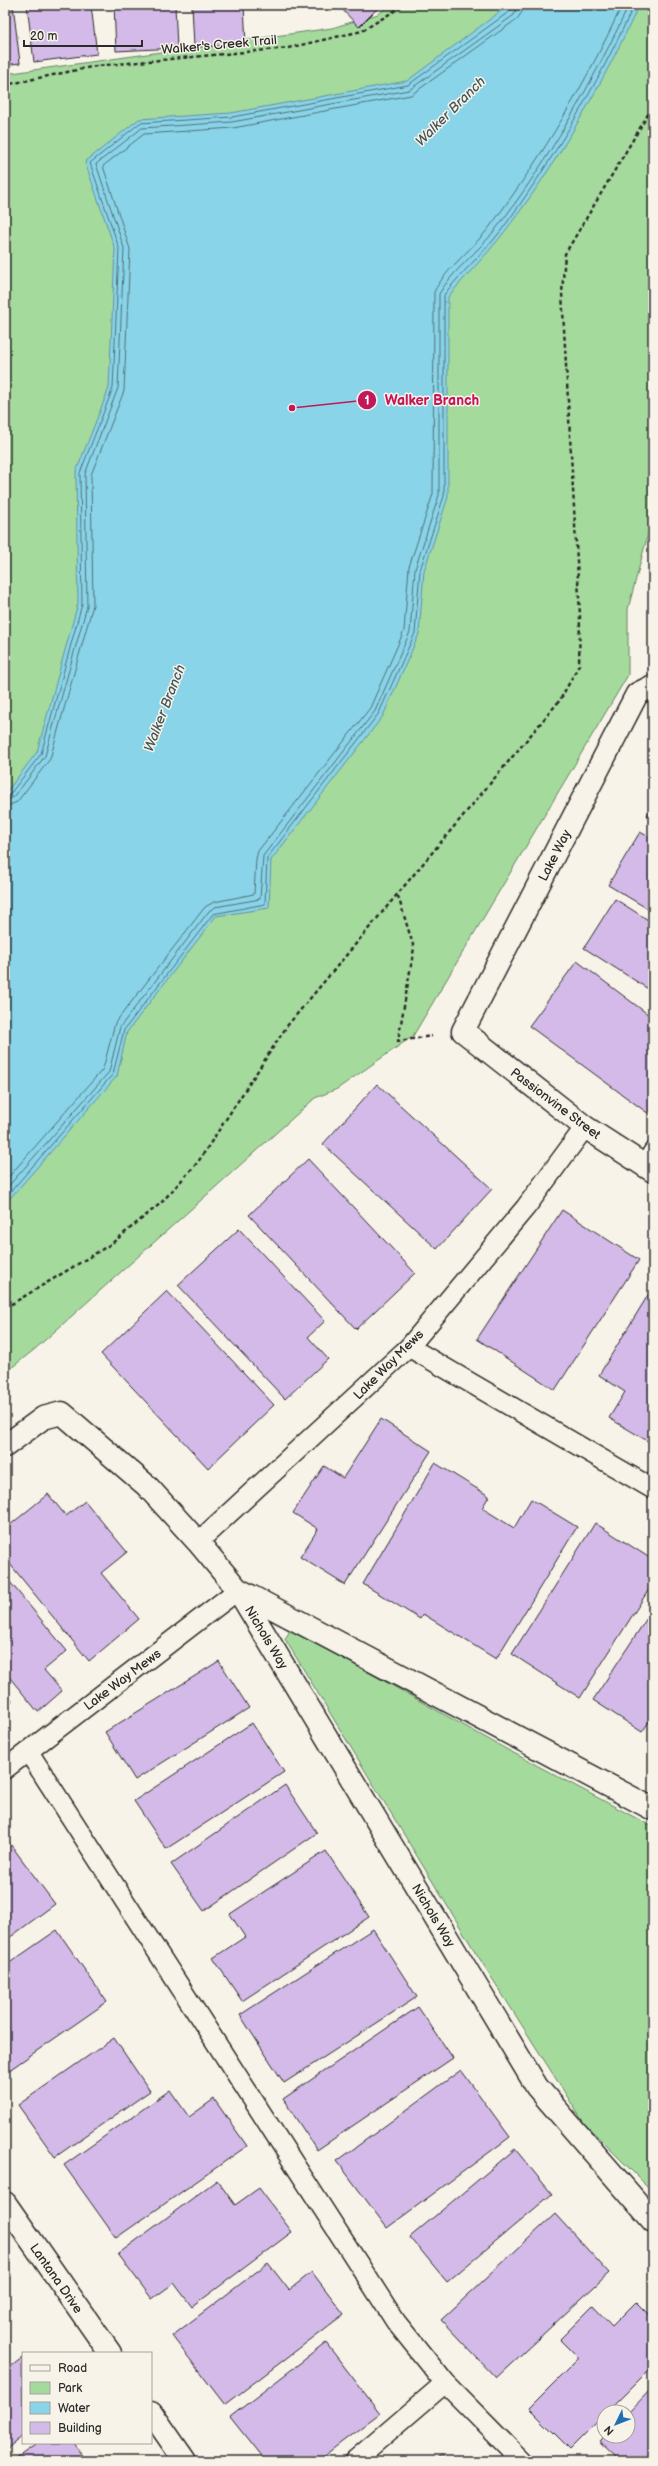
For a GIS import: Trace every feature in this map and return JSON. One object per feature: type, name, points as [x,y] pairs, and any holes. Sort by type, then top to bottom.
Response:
[{"type":"street","name":"Lake Way","points":[[463,1031],[637,694],[653,686]]},
{"type":"street","name":"Passionvine Street","points":[[463,1031],[585,1127],[650,1163]]},
{"type":"street","name":"Nichols Way","points":[[5,1446],[43,1418],[62,1412],[147,1486],[198,1542],[238,1590],[537,2087],[653,2221]]},
{"type":"street","name":"Nichols Way","points":[[238,1590],[653,1810]]},
{"type":"street","name":"Lantana Drive","points":[[5,2203],[109,2352]]},
{"type":"street","points":[[152,2413],[185,2461]]},
{"type":"lane","name":"Lake Way Mews","points":[[198,1542],[409,1347],[526,1207],[585,1127]]},
{"type":"lane","points":[[409,1347],[653,1489]]},
{"type":"lane","name":"Lake Way Mews","points":[[5,1769],[238,1590]]},
{"type":"lane","points":[[28,1751],[396,2322],[445,2384],[522,2461]]},
{"type":"lane","points":[[354,2461],[445,2384]]},
{"type":"path","name":"Walker's Creek Trail","points":[[5,88],[10,84],[96,66],[288,48],[362,31],[404,5]]},
{"type":"path","points":[[5,1308],[111,1244],[161,1203],[198,1162],[287,1026],[560,700],[579,665],[580,615],[562,293],[565,254],[653,106]]},
{"type":"path","points":[[398,895],[414,948],[398,1041],[463,1031]]},
{"type":"green space","points":[[391,5],[653,5],[653,515],[628,609],[628,675],[413,1036],[337,1089],[315,1098],[35,1349],[5,1373],[5,74],[332,28],[378,14]]},
{"type":"green space","points":[[291,1629],[506,1749],[653,1827],[653,2192],[584,2123],[476,1953],[285,1639]]},
{"type":"water","points":[[509,5],[639,5],[594,94],[559,154],[521,209],[495,243],[448,297],[448,497],[424,571],[419,634],[383,716],[271,860],[269,908],[216,916],[127,1032],[117,1076],[5,1204],[5,794],[37,752],[78,603],[76,472],[109,388],[115,249],[85,162],[139,119],[231,113],[407,81]]},
{"type":"building","points":[[5,5],[13,5],[20,63],[5,65]]},
{"type":"building","points":[[27,5],[91,5],[97,54],[34,62]]},
{"type":"building","points":[[114,5],[175,5],[177,48],[116,51]]},
{"type":"building","points":[[192,5],[244,5],[246,45],[194,47]]},
{"type":"building","points":[[338,5],[381,5],[359,27]]},
{"type":"building","points":[[653,805],[653,819],[647,815]]},
{"type":"building","points":[[640,832],[653,839],[653,912],[608,885]]},
{"type":"building","points":[[615,899],[653,923],[653,992],[584,948]]},
{"type":"building","points":[[577,961],[653,1018],[653,1117],[529,1026]]},
{"type":"building","points":[[377,1084],[492,1189],[437,1249],[323,1144]]},
{"type":"building","points":[[308,1159],[415,1273],[356,1329],[249,1215]]},
{"type":"building","points":[[562,1210],[639,1260],[555,1390],[477,1339]]},
{"type":"building","points":[[239,1229],[325,1321],[308,1337],[328,1359],[285,1399],[178,1285]]},
{"type":"building","points":[[653,1287],[653,1441],[651,1443],[609,1418],[625,1392],[599,1375]]},
{"type":"building","points":[[167,1291],[274,1405],[208,1468],[101,1354]]},
{"type":"building","points":[[381,1419],[431,1451],[345,1585],[300,1557],[318,1529],[293,1513],[324,1466],[343,1478]]},
{"type":"building","points":[[435,1463],[489,1496],[482,1508],[514,1528],[531,1499],[577,1527],[496,1659],[423,1614],[420,1619],[363,1584]]},
{"type":"building","points":[[48,1494],[66,1516],[85,1501],[127,1552],[101,1573],[139,1619],[89,1661],[5,1558],[5,1529]]},
{"type":"building","points":[[595,1523],[653,1560],[653,1583],[580,1698],[512,1654]]},
{"type":"building","points":[[5,1576],[67,1651],[44,1670],[62,1691],[38,1712],[5,1672]]},
{"type":"building","points":[[653,1609],[653,1716],[642,1732],[593,1700]]},
{"type":"building","points":[[219,1661],[249,1708],[135,1780],[105,1732]]},
{"type":"building","points":[[5,1691],[12,1701],[5,1706]]},
{"type":"building","points":[[252,1723],[284,1772],[166,1849],[134,1801]]},
{"type":"building","points":[[285,1785],[317,1833],[204,1911],[171,1864]]},
{"type":"building","points":[[5,1837],[55,1904],[5,1941]]},
{"type":"building","points":[[326,1851],[369,1917],[242,2001],[213,1958],[245,1937],[230,1914]]},
{"type":"building","points":[[373,1929],[417,1997],[284,2083],[240,2015]]},
{"type":"building","points":[[57,1930],[107,2002],[5,2073],[5,1966]]},
{"type":"building","points":[[418,2007],[453,2058],[317,2150],[283,2099]]},
{"type":"building","points":[[114,2038],[150,2091],[55,2157],[18,2105]]},
{"type":"building","points":[[461,2070],[510,2137],[387,2228],[337,2161]]},
{"type":"building","points":[[170,2090],[189,2117],[214,2099],[247,2146],[116,2238],[64,2165]]},
{"type":"building","points":[[515,2149],[552,2194],[447,2282],[410,2237]]},
{"type":"building","points":[[217,2180],[235,2205],[259,2188],[292,2232],[192,2307],[174,2283],[152,2299],[118,2254]]},
{"type":"building","points":[[555,2214],[609,2273],[496,2378],[441,2320]]},
{"type":"building","points":[[268,2263],[289,2290],[312,2272],[344,2314],[225,2405],[172,2336]]},
{"type":"building","points":[[636,2302],[653,2319],[653,2366],[615,2404],[596,2404],[596,2423],[570,2449],[529,2408],[579,2358],[560,2339],[593,2306],[612,2326]]},
{"type":"building","points":[[326,2343],[380,2413],[317,2461],[265,2461],[230,2417]]},
{"type":"building","points":[[22,2358],[22,2437],[5,2450],[5,2371]]},
{"type":"building","points":[[653,2387],[653,2461],[617,2461],[619,2459],[603,2444],[636,2444],[636,2405]]},
{"type":"building","points":[[37,2444],[75,2444],[87,2461],[12,2461]]},
{"type":"building","points":[[442,2456],[446,2461],[435,2461]]},
{"type":"place","name":"Walker Branch","points":[[292,408]]}]
